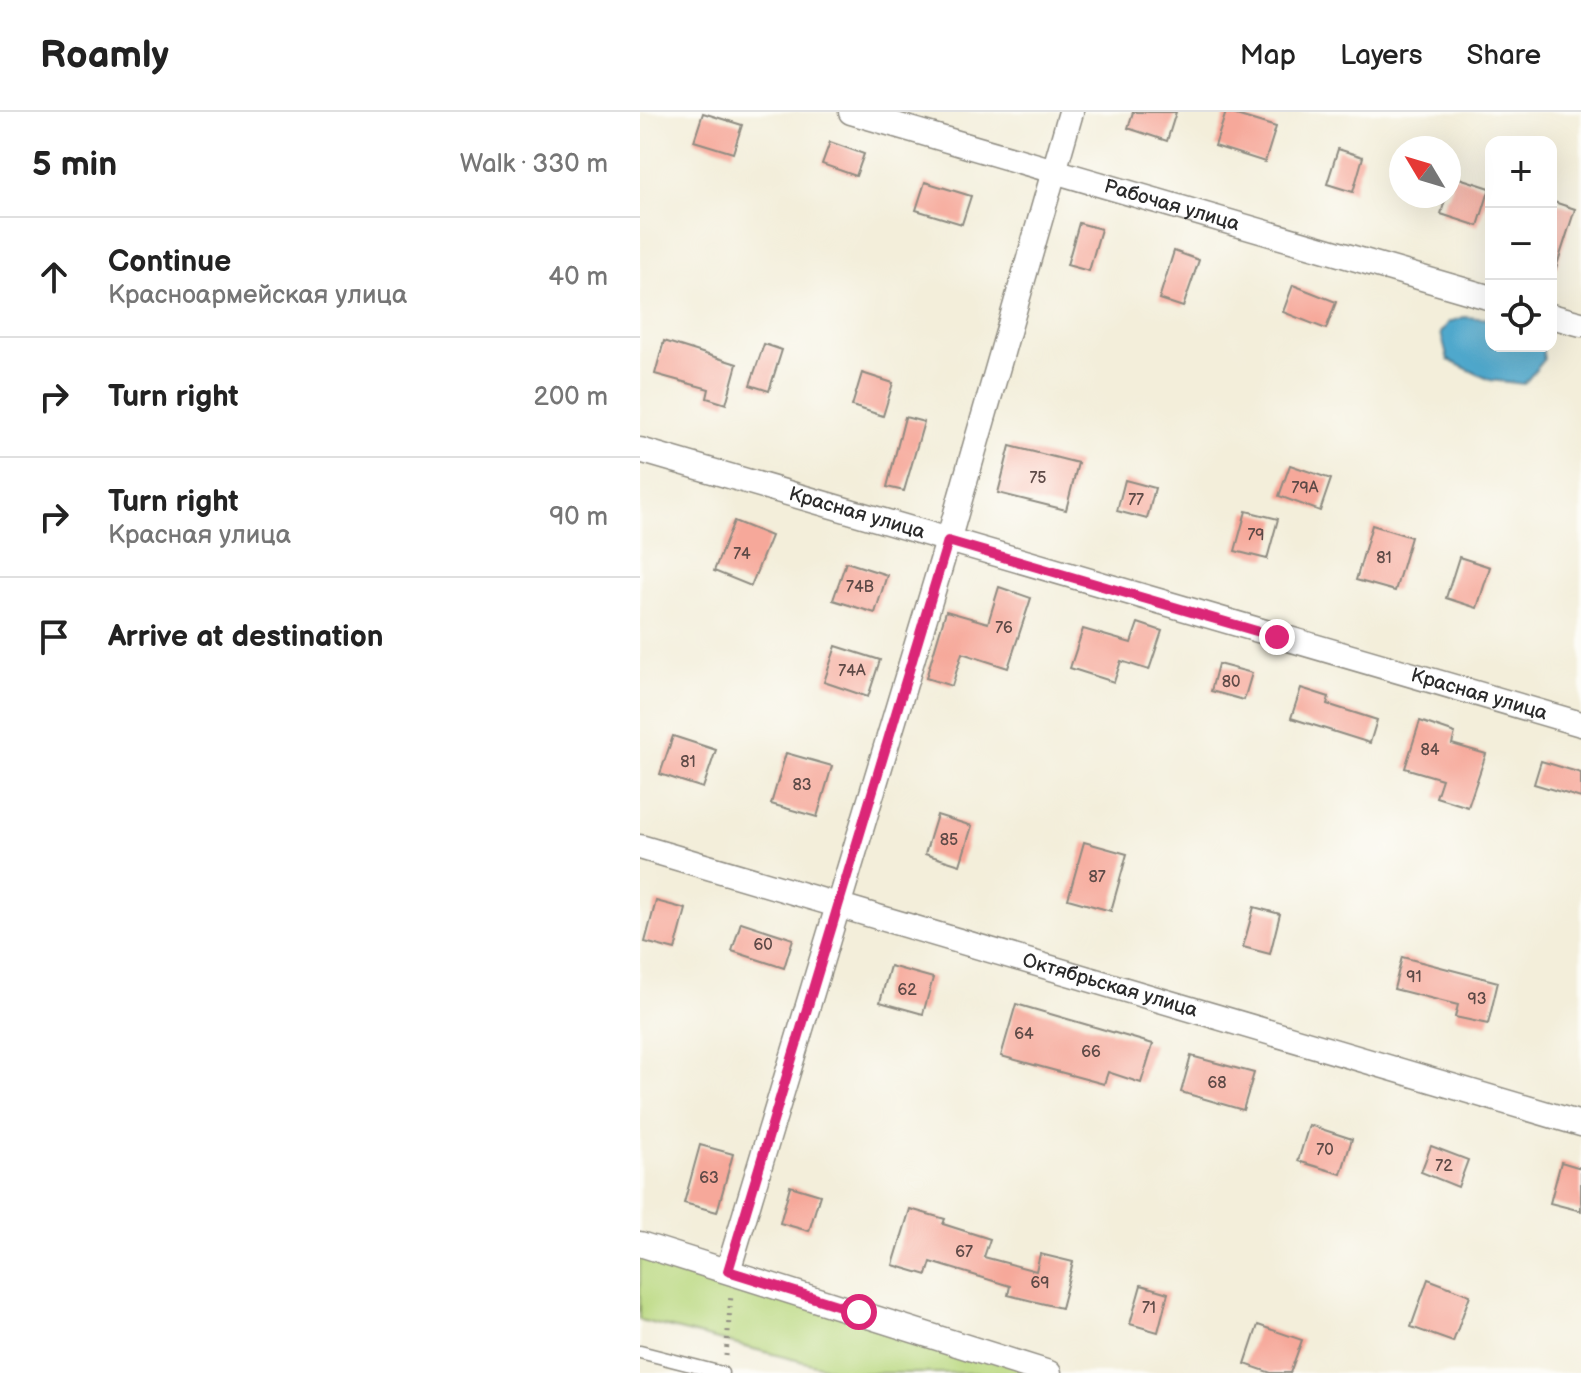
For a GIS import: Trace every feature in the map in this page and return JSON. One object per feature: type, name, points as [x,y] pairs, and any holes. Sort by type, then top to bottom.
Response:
[{"type":"street","name":"Рабочая улица","points":[[851,112],[1485,296]]},
{"type":"street","points":[[730,1271],[948,541],[1071,112]]},
{"type":"street","points":[[1557,318],[1581,324]]},
{"type":"street","name":"Красная улица","points":[[640,450],[1581,724]]},
{"type":"street","name":"Октябрьская улица","points":[[640,847],[1581,1124]]},
{"type":"street","points":[[640,1244],[1049,1373]]},
{"type":"lane","points":[[640,1352],[692,1369],[723,1367]]},
{"type":"path","points":[[723,1367],[730,1271]]},
{"type":"green space","points":[[640,1244],[1049,1373],[847,1373],[640,1320]]},
{"type":"water","points":[[1464,317],[1485,319],[1485,352],[1543,352],[1544,360],[1524,384],[1490,380],[1448,360],[1441,333],[1449,322]]},
{"type":"building","points":[[1133,112],[1176,112],[1167,141],[1128,128]]},
{"type":"building","points":[[1226,112],[1276,127],[1265,162],[1215,146]]},
{"type":"building","points":[[703,113],[742,125],[733,153],[694,141]]},
{"type":"building","points":[[830,142],[864,154],[856,176],[822,164]]},
{"type":"building","points":[[1338,149],[1363,157],[1353,192],[1327,184]]},
{"type":"building","points":[[1461,179],[1485,186],[1485,204],[1478,226],[1441,214],[1443,208],[1461,208]]},
{"type":"building","points":[[925,182],[971,196],[962,224],[916,210]]},
{"type":"building","points":[[1557,203],[1575,209],[1557,265]]},
{"type":"building","points":[[1079,223],[1101,229],[1089,271],[1067,265]]},
{"type":"building","points":[[1174,251],[1199,260],[1183,307],[1159,299]]},
{"type":"building","points":[[1293,285],[1336,302],[1326,329],[1283,312]]},
{"type":"building","points":[[664,341],[737,364],[726,404],[707,398],[709,389],[655,374]]},
{"type":"building","points":[[764,344],[782,350],[769,391],[750,385]]},
{"type":"building","points":[[862,373],[893,383],[883,416],[852,406]]},
{"type":"building","points":[[905,417],[924,422],[904,491],[887,487]]},
{"type":"building","points":[[1010,446],[1078,463],[1066,510],[998,493]]},
{"type":"building","points":[[1290,465],[1331,479],[1320,511],[1279,496]]},
{"type":"building","points":[[1125,480],[1155,488],[1147,519],[1117,511]]},
{"type":"building","points":[[1246,511],[1278,519],[1267,559],[1235,551]]},
{"type":"building","points":[[734,521],[771,536],[751,586],[714,571]]},
{"type":"building","points":[[1372,525],[1411,537],[1395,591],[1356,580]]},
{"type":"building","points":[[1459,557],[1490,567],[1477,608],[1446,598]]},
{"type":"building","points":[[846,562],[887,575],[875,613],[833,600]]},
{"type":"building","points":[[999,587],[1031,598],[1008,668],[962,653],[952,686],[926,678],[946,611],[988,623]]},
{"type":"building","points":[[1138,623],[1162,631],[1149,670],[1121,661],[1114,682],[1070,668],[1083,629],[1131,643]]},
{"type":"building","points":[[836,646],[880,660],[868,697],[824,682]]},
{"type":"building","points":[[1218,664],[1252,673],[1244,700],[1211,691]]},
{"type":"building","points":[[1301,688],[1329,697],[1327,704],[1377,720],[1370,743],[1291,718]]},
{"type":"building","points":[[1420,721],[1455,733],[1452,744],[1486,754],[1468,807],[1436,797],[1442,779],[1405,768]]},
{"type":"building","points":[[673,736],[716,750],[703,788],[660,774]]},
{"type":"building","points":[[786,753],[832,766],[817,817],[771,804]]},
{"type":"building","points":[[1541,761],[1581,773],[1581,798],[1534,784]]},
{"type":"building","points":[[937,815],[972,826],[960,865],[925,854]]},
{"type":"building","points":[[1084,842],[1127,854],[1111,911],[1068,899]]},
{"type":"building","points":[[656,901],[686,909],[675,950],[645,942]]},
{"type":"building","points":[[1254,907],[1280,914],[1270,954],[1243,947]]},
{"type":"building","points":[[741,922],[793,939],[784,968],[732,951]]},
{"type":"building","points":[[1402,957],[1498,982],[1488,1024],[1455,1017],[1458,1005],[1394,989]]},
{"type":"building","points":[[890,966],[933,978],[923,1014],[880,1002]]},
{"type":"building","points":[[1016,1004],[1153,1044],[1141,1083],[1108,1072],[1104,1084],[1001,1056]]},
{"type":"building","points":[[1191,1056],[1254,1073],[1243,1110],[1181,1092]]},
{"type":"building","points":[[1309,1125],[1352,1139],[1341,1174],[1298,1161]]},
{"type":"building","points":[[700,1145],[733,1154],[717,1212],[684,1203]]},
{"type":"building","points":[[1431,1146],[1468,1160],[1458,1187],[1421,1172]]},
{"type":"building","points":[[1561,1162],[1581,1168],[1581,1211],[1550,1203]]},
{"type":"building","points":[[790,1186],[820,1195],[809,1231],[780,1223]]},
{"type":"building","points":[[910,1209],[945,1219],[943,1224],[990,1239],[984,1257],[1036,1271],[1040,1254],[1073,1262],[1061,1308],[1008,1295],[1010,1286],[931,1262],[927,1275],[893,1265]]},
{"type":"building","points":[[1428,1279],[1470,1295],[1453,1342],[1411,1327]]},
{"type":"building","points":[[1141,1285],[1168,1293],[1158,1332],[1130,1324]]},
{"type":"building","points":[[1258,1325],[1302,1340],[1290,1373],[1271,1373],[1245,1364]]},
{"type":"route","points":[[859,1312],[728,1271],[948,541],[1277,637]]}]
